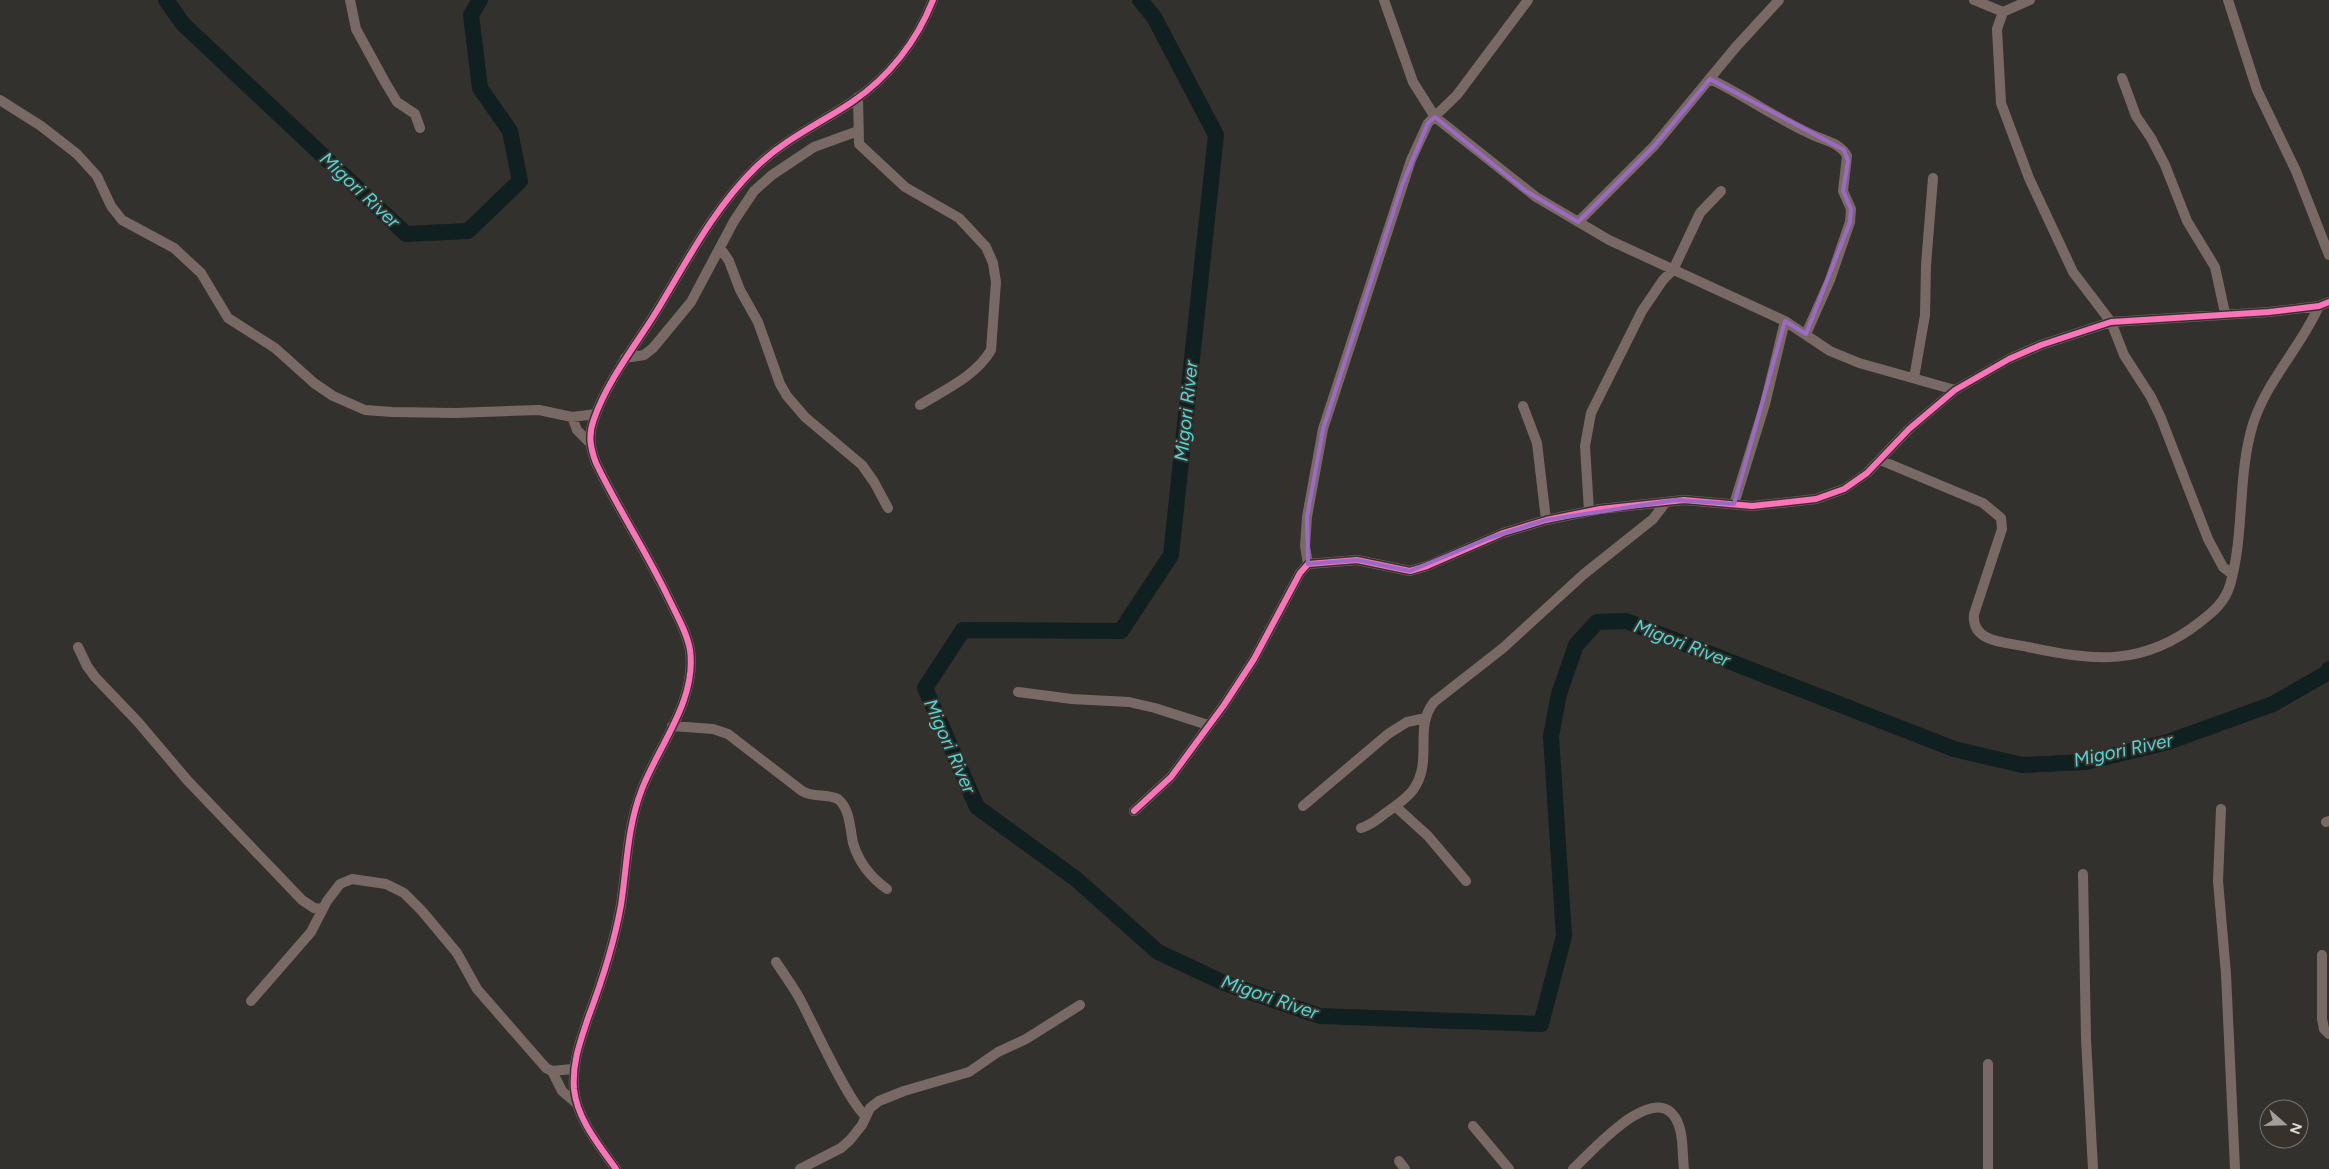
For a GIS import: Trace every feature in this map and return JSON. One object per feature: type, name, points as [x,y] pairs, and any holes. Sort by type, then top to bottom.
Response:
[{"type":"street","points":[[350,0],[353,21],[385,82],[397,102],[415,114],[420,128]]},
{"type":"street","points":[[590,442],[596,414],[625,358],[732,193],[778,148],[858,97],[909,48],[933,0]]},
{"type":"street","points":[[1384,0],[1392,17],[1413,82],[1435,117],[1526,190],[1578,222],[1673,270],[1785,321],[1830,351],[1843,357],[1955,390]]},
{"type":"street","points":[[1308,564],[1304,546],[1307,516],[1323,429],[1402,185],[1424,131],[1457,95],[1528,0]]},
{"type":"street","points":[[1578,222],[1654,146],[1752,27],[1779,0]]},
{"type":"street","points":[[1974,0],[2003,12],[2030,0]]},
{"type":"street","points":[[2228,0],[2257,90],[2296,171],[2329,256]]},
{"type":"street","points":[[2003,12],[1997,29],[2001,103],[2029,178],[2074,272],[2111,322],[2124,355],[2161,418],[2208,539],[2222,567],[2232,574]]},
{"type":"street","points":[[2122,78],[2136,116],[2152,138],[2165,165],[2187,222],[2215,267],[2225,313]]},
{"type":"street","points":[[1710,79],[1740,94],[1775,116],[1839,146],[1847,156],[1843,191],[1851,209],[1850,222],[1830,280],[1806,334]]},
{"type":"street","points":[[858,97],[859,144],[905,187],[947,210],[971,228],[986,247],[993,263],[996,282],[990,350],[986,359],[961,380],[920,405]]},
{"type":"street","points":[[0,100],[41,126],[77,154],[97,176],[111,206],[122,220],[174,248],[201,273],[228,318],[275,348],[314,384],[333,396],[355,406],[374,411],[455,413],[539,410],[572,417],[596,414]]},
{"type":"street","points":[[625,358],[644,355],[659,341],[691,302],[748,199],[772,175],[814,147],[858,131]]},
{"type":"street","points":[[1914,378],[1925,315],[1926,265],[1933,178]]},
{"type":"street","points":[[1589,511],[1586,440],[1591,413],[1642,311],[1663,280],[1673,270],[1700,213],[1721,191]]},
{"type":"street","points":[[721,249],[729,261],[740,290],[758,322],[786,396],[805,417],[862,465],[888,508]]},
{"type":"street","points":[[1134,812],[1167,781],[1208,725],[1254,659],[1295,581],[1308,564],[1357,560],[1400,570],[1419,569],[1489,538],[1546,520],[1589,511],[1693,500],[1773,505],[1833,494],[1857,480],[1880,460],[1909,430],[1955,390],[2017,355],[2078,331],[2111,322],[2225,313],[2269,312],[2324,304]]},
{"type":"street","points":[[1880,460],[1983,503],[2001,518],[2002,529],[1974,614],[1975,629],[1987,637],[2086,658],[2116,658],[2147,652],[2190,630],[2212,612],[2226,596],[2232,574],[2239,531],[2247,456],[2253,423],[2277,374],[2324,304]]},
{"type":"street","points":[[1734,504],[1765,404],[1785,321]]},
{"type":"street","points":[[1523,406],[1537,443],[1546,520]]},
{"type":"street","points":[[572,417],[577,430],[590,442],[602,476],[662,585],[686,636],[690,650],[688,685],[672,726],[644,782],[631,820],[614,938],[605,971],[576,1054],[573,1069],[576,1103],[585,1122],[616,1169]]},
{"type":"street","points":[[1361,828],[1374,823],[1412,791],[1424,768],[1424,731],[1426,718],[1434,702],[1503,648],[1584,574],[1653,519],[1666,502]]},
{"type":"street","points":[[78,647],[87,666],[95,677],[138,722],[188,782],[302,900],[314,908],[323,909]]},
{"type":"street","points":[[1018,692],[1072,699],[1129,702],[1155,708],[1208,725]]},
{"type":"street","points":[[1303,806],[1388,734],[1407,722],[1426,718]]},
{"type":"street","points":[[672,726],[721,731],[802,791],[811,795],[826,795],[838,799],[846,812],[861,863],[869,874],[887,889]]},
{"type":"street","points":[[1395,806],[1428,836],[1466,881]]},
{"type":"street","points":[[2221,809],[2218,876],[2226,974],[2235,1169]]},
{"type":"street","points":[[2083,874],[2086,1039],[2093,1169]]},
{"type":"street","points":[[251,1001],[310,932],[337,887],[347,880],[359,879],[386,884],[404,893],[422,911],[457,953],[476,989],[534,1055],[552,1072],[562,1091],[576,1103]]},
{"type":"street","points":[[2322,955],[2322,1020],[2324,1029],[2329,1034]]},
{"type":"street","points":[[776,962],[798,996],[850,1095],[860,1112],[866,1116]]},
{"type":"street","points":[[800,1169],[840,1148],[850,1140],[862,1125],[870,1108],[888,1096],[968,1072],[998,1052],[1026,1038],[1080,1005]]},
{"type":"street","points":[[1988,1064],[1988,1169]]},
{"type":"street","points":[[552,1072],[573,1069]]},
{"type":"street","points":[[1573,1169],[1613,1130],[1636,1114],[1661,1109],[1670,1112],[1677,1121],[1684,1169]]},
{"type":"street","points":[[1473,1126],[1509,1169]]},
{"type":"highlighted area","points":[[1710,79],[1844,150],[1848,161],[1843,191],[1851,209],[1850,222],[1806,334],[1785,321],[1734,504],[1676,500],[1546,520],[1489,538],[1410,571],[1357,560],[1308,564],[1307,517],[1323,429],[1402,185],[1428,123],[1435,117],[1526,191],[1578,222],[1654,146]]},
{"type":"waterway","name":"Migori River","points":[[166,0],[183,24],[406,234],[468,231],[520,181],[510,131],[480,88],[471,15],[480,0]]},
{"type":"waterway","name":"Migori River","points":[[1140,0],[1154,17],[1216,135],[1171,555],[1121,631],[963,630],[925,688],[977,807],[1076,879],[1158,952],[1224,983],[1320,1016],[1541,1024],[1564,936],[1551,736],[1559,694],[1576,645],[1597,622],[1626,621],[1954,749],[2022,765],[2086,762],[2168,742],[2273,704],[2327,673],[2329,669]]},
{"type":"cycle path","points":[[616,1169],[596,1141],[579,1111],[574,1089],[575,1061],[615,934],[621,905],[630,832],[637,803],[649,772],[675,722],[688,687],[691,669],[690,650],[681,623],[596,463],[590,441],[592,425],[599,405],[613,379],[725,202],[755,168],[777,149],[852,102],[890,70],[919,30],[933,0]]},
{"type":"cycle path","points":[[1134,811],[1171,777],[1224,705],[1254,659],[1300,573],[1308,564],[1357,560],[1410,571],[1427,566],[1503,533],[1546,520],[1600,509],[1684,500],[1752,506],[1816,499],[1844,489],[1867,473],[1909,429],[1955,390],[2009,359],[2041,345],[2111,322],[2269,312],[2319,306],[2329,302]]}]
